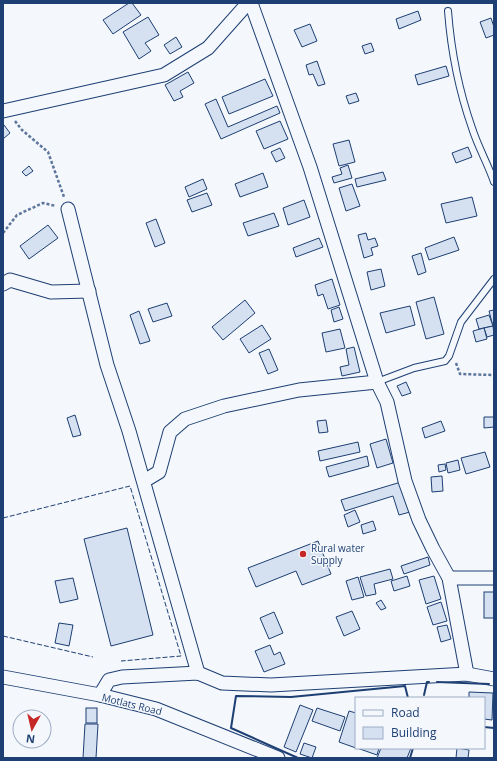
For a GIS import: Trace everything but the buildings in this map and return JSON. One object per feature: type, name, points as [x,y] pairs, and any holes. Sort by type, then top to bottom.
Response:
[{"type":"street","points":[[4,110],[164,75],[208,48],[248,3]]},
{"type":"street","points":[[251,3],[310,167],[376,382],[387,402],[405,481],[433,549],[448,578],[467,674]]},
{"type":"street","points":[[68,209],[107,365],[144,481],[198,673]]},
{"type":"street","points":[[3,284],[10,280],[51,292],[89,291]]},
{"type":"street","points":[[144,481],[159,472],[170,432],[185,419],[224,406],[299,390],[376,382]]},
{"type":"street","points":[[448,578],[494,578]]},
{"type":"street","points":[[100,696],[109,680],[122,677],[198,673],[222,683],[271,685],[467,674],[494,679]]},
{"type":"street","name":"Motlats Road","points":[[3,677],[100,696],[156,709],[278,758]]},
{"type":"lane","points":[[448,11],[456,69],[464,99],[472,128],[494,182]]},
{"type":"lane","points":[[376,382],[414,368],[445,361],[449,356],[461,322],[494,279]]},
{"type":"path","points":[[4,110],[22,130],[48,152],[68,209]]},
{"type":"path","points":[[3,232],[17,215],[44,203],[68,209]]},
{"type":"path","points":[[449,356],[455,361],[460,374],[494,375]]},
{"type":"fence","points":[[3,518],[130,486],[181,656],[121,661]]},
{"type":"fence","points":[[3,636],[93,657]]},
{"type":"wall","points":[[424,695],[427,682],[429,682]]},
{"type":"wall","points":[[437,682],[489,684]]},
{"type":"wall","points":[[298,758],[231,728],[236,696],[291,697],[405,686],[408,697]]},
{"type":"wall","points":[[485,727],[494,728]]},
{"type":"wall","points":[[410,758],[413,749]]},
{"type":"place","name":"Rural water Supply","points":[[303,554]]}]
